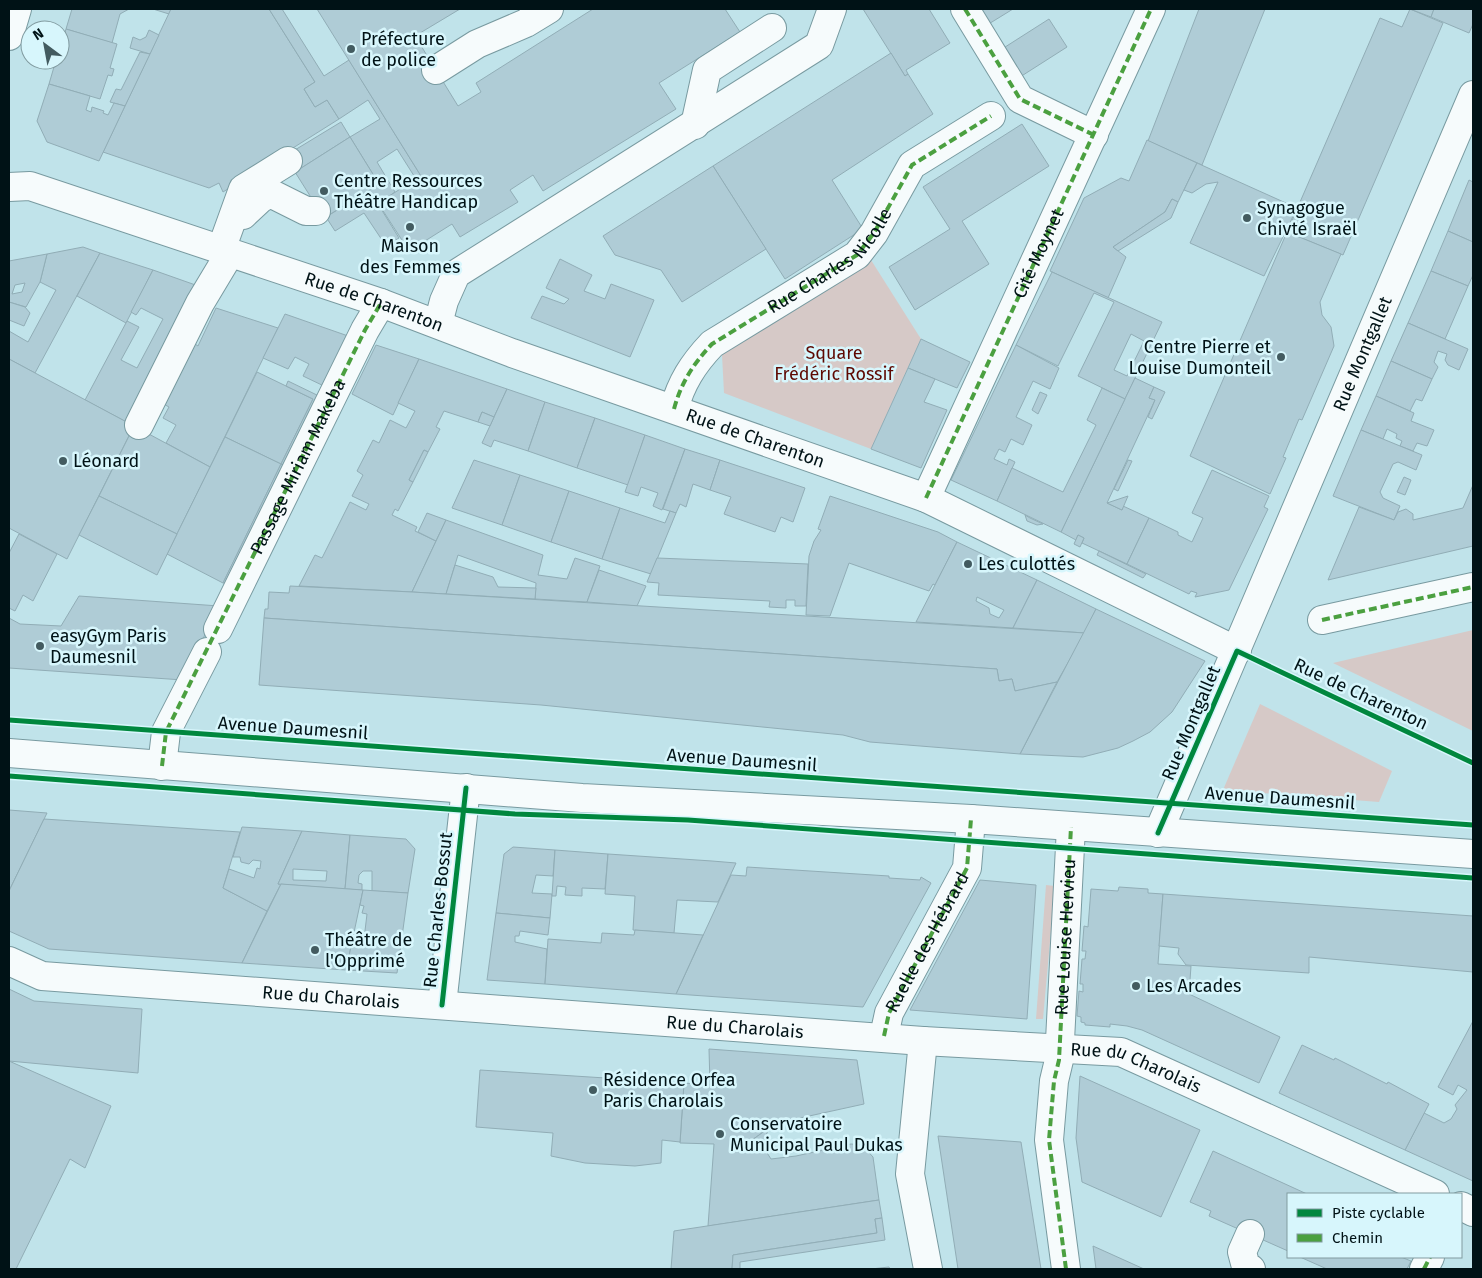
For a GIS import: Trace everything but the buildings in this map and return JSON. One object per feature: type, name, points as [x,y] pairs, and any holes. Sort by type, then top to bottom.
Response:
[{"type":"street","points":[[9,36],[17,9]]},
{"type":"street","points":[[436,70],[477,44],[526,23],[549,9]]},
{"type":"street","points":[[438,324],[444,301],[456,274],[695,125],[819,45],[832,9]]},
{"type":"street","points":[[965,9],[1020,99],[1094,135]]},
{"type":"street","name":"Cité Moynet","points":[[926,498],[1151,9]]},
{"type":"street","points":[[695,125],[707,70],[772,28]]},
{"type":"street","name":"Rue Montgallet","points":[[1158,833],[1473,95]]},
{"type":"street","name":"Rue Charles Nicolle","points":[[674,409],[680,386],[693,365],[712,344],[857,255],[874,233],[912,165],[991,116]]},
{"type":"street","points":[[138,425],[200,303],[227,244],[243,189],[288,161]]},
{"type":"street","name":"Rue de Charenton","points":[[9,187],[30,186],[227,244],[512,354],[926,498],[1237,651]]},
{"type":"street","points":[[227,244],[260,199],[270,193],[306,211],[316,210]]},
{"type":"street","name":"Passage Miriam Makeba","points":[[162,766],[166,732],[361,338],[381,304]]},
{"type":"street","points":[[1322,620],[1473,587]]},
{"type":"street","points":[[9,753],[582,798],[971,819],[1473,854]]},
{"type":"street","name":"Rue Charles Bossut","points":[[442,1006],[466,788]]},
{"type":"street","name":"Ruelle des Hébrard","points":[[884,1036],[889,1013],[967,868],[971,819]]},
{"type":"street","name":"Rue Louise Hervieu","points":[[1066,1269],[1049,1140],[1060,1047],[1071,827]]},
{"type":"street","name":"Rue du Charolais","points":[[9,961],[42,976],[884,1036],[923,1041],[1060,1047],[1121,1052],[1433,1193]]},
{"type":"street","points":[[923,1041],[910,1174],[928,1269]]},
{"type":"street","points":[[1250,1234],[1242,1252],[1246,1267],[1251,1269]]},
{"type":"green space","name":"Square Frédéric Rossif","points":[[871,260],[921,339],[871,449],[724,393],[722,355]]},
{"type":"green space","points":[[1473,630],[1473,731],[1333,663]]},
{"type":"green space","points":[[1260,704],[1392,771],[1379,802],[1223,790]]},
{"type":"green space","points":[[1046,885],[1055,886],[1043,1019],[1036,1019]]},
{"type":"marked path","points":[[965,9],[1020,99],[1094,135]]},
{"type":"marked path","points":[[926,498],[1151,9]]},
{"type":"marked path","points":[[674,409],[688,374],[712,344],[857,255],[874,233],[912,165],[991,116]]},
{"type":"marked path","points":[[162,766],[166,732],[365,330],[381,303]]},
{"type":"marked path","points":[[1322,620],[1473,587]]},
{"type":"marked path","points":[[884,1036],[889,1013],[967,868],[971,819]]},
{"type":"marked path","points":[[1066,1269],[1049,1140],[1054,1081],[1059,1060],[1071,827]]},
{"type":"marked path","points":[[1424,1269],[1430,1258]]},
{"type":"cycle path","points":[[1158,833],[1237,651],[1473,763]]},
{"type":"cycle path","name":"Avenue Daumesnil","points":[[9,720],[1473,825]]},
{"type":"cycle path","points":[[9,776],[515,814],[688,820],[1473,878]]},
{"type":"cycle path","points":[[442,1005],[466,788]]},
{"type":"place","name":"Préfecture de police","points":[[351,49]]},
{"type":"place","name":"Centre Ressources Théâtre Handicap","points":[[324,191]]},
{"type":"place","name":"Synagogue Chivté Israël","points":[[1247,218]]},
{"type":"place","name":"Maison des Femmes","points":[[410,227]]},
{"type":"place","name":"Centre Pierre et Louise Dumonteil","points":[[1281,357]]},
{"type":"place","name":"Léonard","points":[[63,461]]},
{"type":"place","name":"Les culottés","points":[[968,564]]},
{"type":"place","name":"easyGym Paris Daumesnil","points":[[40,646]]},
{"type":"place","name":"Théâtre de l'Opprimé","points":[[315,950]]},
{"type":"place","name":"Les Arcades","points":[[1136,986]]},
{"type":"place","name":"Résidence Orfea Paris Charolais","points":[[593,1090]]},
{"type":"place","name":"Conservatoire Municipal Paul Dukas","points":[[720,1134]]}]
